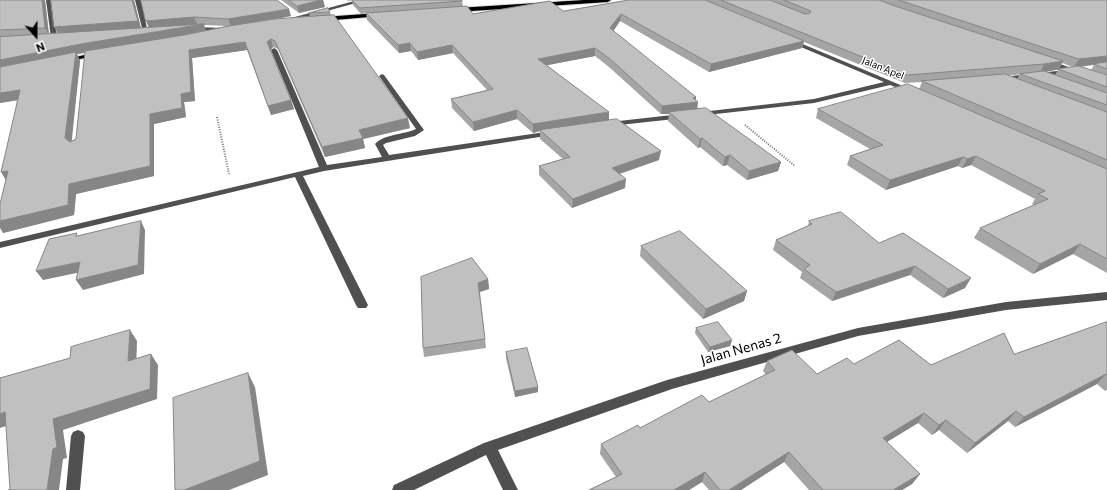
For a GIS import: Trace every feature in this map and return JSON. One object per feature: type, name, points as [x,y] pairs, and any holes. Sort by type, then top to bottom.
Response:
[{"type":"main road","points":[[450,11],[608,0]]},
{"type":"main road","points":[[318,20],[386,15]]},
{"type":"main road","points":[[276,23],[311,20]]},
{"type":"main road","points":[[208,36],[231,30]]},
{"type":"main road","points":[[62,60],[85,60],[106,52]]},
{"type":"street","points":[[49,0],[54,38]]},
{"type":"street","points":[[138,0],[146,32]]},
{"type":"street","points":[[276,23],[364,0]]},
{"type":"street","points":[[292,13],[298,17]]},
{"type":"street","points":[[182,29],[231,30]]},
{"type":"street","points":[[139,32],[154,31]]},
{"type":"street","points":[[46,38],[61,37]]},
{"type":"street","name":"Jalan Apel","points":[[781,37],[918,94]]},
{"type":"street","points":[[274,50],[324,168]]},
{"type":"street","points":[[1041,59],[1107,82]]},
{"type":"street","points":[[992,80],[1040,76],[1092,69]]},
{"type":"street","points":[[382,76],[420,130],[412,134],[383,141],[379,144],[386,157]]},
{"type":"street","points":[[1040,76],[1055,82]]},
{"type":"street","points":[[1000,79],[1015,85]]},
{"type":"street","points":[[602,125],[814,101],[890,82]]},
{"type":"street","points":[[904,87],[918,86]]},
{"type":"street","points":[[0,245],[324,168],[386,157],[563,131]]},
{"type":"street","points":[[298,174],[362,305]]},
{"type":"street","name":"Jalan Nenas 2","points":[[399,490],[489,447],[671,384],[858,332],[1006,306],[1107,296]]},
{"type":"street","points":[[73,490],[78,436]]},
{"type":"street","points":[[489,447],[511,490]]},
{"type":"path","points":[[728,111],[795,166]]},
{"type":"path","points":[[217,117],[232,190]]},
{"type":"building","points":[[0,0],[42,0],[45,28],[0,30]]},
{"type":"building","points":[[51,0],[132,0],[138,21],[54,27]]},
{"type":"building","points":[[141,0],[277,0],[289,9],[228,19],[194,17],[146,21]]},
{"type":"building","points":[[289,0],[321,0],[297,6]]},
{"type":"building","points":[[352,0],[462,0],[462,1],[360,8]]},
{"type":"building","points":[[629,0],[705,0],[804,41],[711,64],[621,14],[610,28],[696,97],[693,98],[698,102],[662,106],[610,59],[595,48],[538,59],[609,112],[533,124],[517,110],[473,122],[451,99],[493,89],[452,45],[417,52],[410,43],[398,45],[366,13],[467,6],[473,14],[550,1],[563,11]]},
{"type":"building","points":[[721,0],[770,0],[805,14],[810,13],[811,11],[784,0],[879,0],[1063,61],[1044,64],[908,75]]},
{"type":"building","points":[[899,0],[1107,0],[1107,56],[1079,59]]},
{"type":"building","points":[[328,8],[330,12],[309,13]]},
{"type":"building","points":[[334,15],[408,118],[359,130],[363,138],[322,147],[275,41],[271,39],[267,42],[291,100],[268,106],[245,42],[189,50],[191,92],[181,94],[182,108],[150,114],[150,166],[69,184],[68,205],[0,221],[0,204],[8,171],[1,172],[20,90],[0,93],[0,67],[76,52],[65,138],[70,142],[76,139],[85,51],[274,19]]},
{"type":"building","points":[[204,24],[81,44],[0,60],[0,37]]},
{"type":"building","points":[[1107,62],[1107,69],[1094,64]]},
{"type":"building","points":[[1079,66],[1107,75],[1107,87],[1058,69]]},
{"type":"building","points":[[1044,71],[1107,93],[1107,105],[1020,74]]},
{"type":"building","points":[[1005,74],[1107,112],[1107,160],[922,81]]},
{"type":"building","points":[[908,84],[1107,169],[1107,259],[1080,244],[1040,264],[980,228],[1048,199],[1038,194],[1045,191],[976,156],[967,159],[963,157],[890,180],[850,156],[883,145],[818,109]]},
{"type":"building","points":[[706,108],[781,162],[749,171],[730,155],[725,157],[702,138],[700,139],[669,112]]},
{"type":"building","points":[[617,119],[661,151],[612,168],[626,179],[573,199],[539,166],[570,157],[540,130]]},
{"type":"building","points":[[841,212],[879,243],[903,233],[971,278],[948,289],[915,266],[836,292],[804,269],[810,265],[776,240],[812,224],[809,221]]},
{"type":"building","points":[[141,221],[138,265],[76,280],[80,262],[36,271],[49,239],[77,233],[76,236]]},
{"type":"building","points":[[680,231],[747,291],[706,309],[641,246]]},
{"type":"building","points":[[472,258],[488,279],[478,283],[485,339],[423,348],[421,277]]},
{"type":"building","points":[[718,322],[732,340],[710,347],[696,328]]},
{"type":"building","points":[[1107,322],[1107,375],[1106,374],[1024,417],[1016,411],[975,443],[946,420],[939,425],[924,413],[883,438],[920,474],[893,490],[823,490],[789,452],[729,490],[720,490],[705,472],[674,490],[589,490],[622,474],[601,444],[638,425],[640,428],[702,395],[709,402],[775,370],[767,361],[792,350],[817,374],[847,358],[854,364],[899,340],[931,365],[1004,333],[1014,354]]},
{"type":"building","points":[[130,330],[128,361],[151,354],[150,389],[53,419],[57,447],[53,449],[47,490],[8,490],[10,489],[5,412],[0,414],[0,378],[70,358],[71,347]]},
{"type":"building","points":[[527,348],[538,387],[515,391],[506,352]]},
{"type":"building","points":[[248,373],[260,461],[184,490],[175,490],[173,398]]}]
